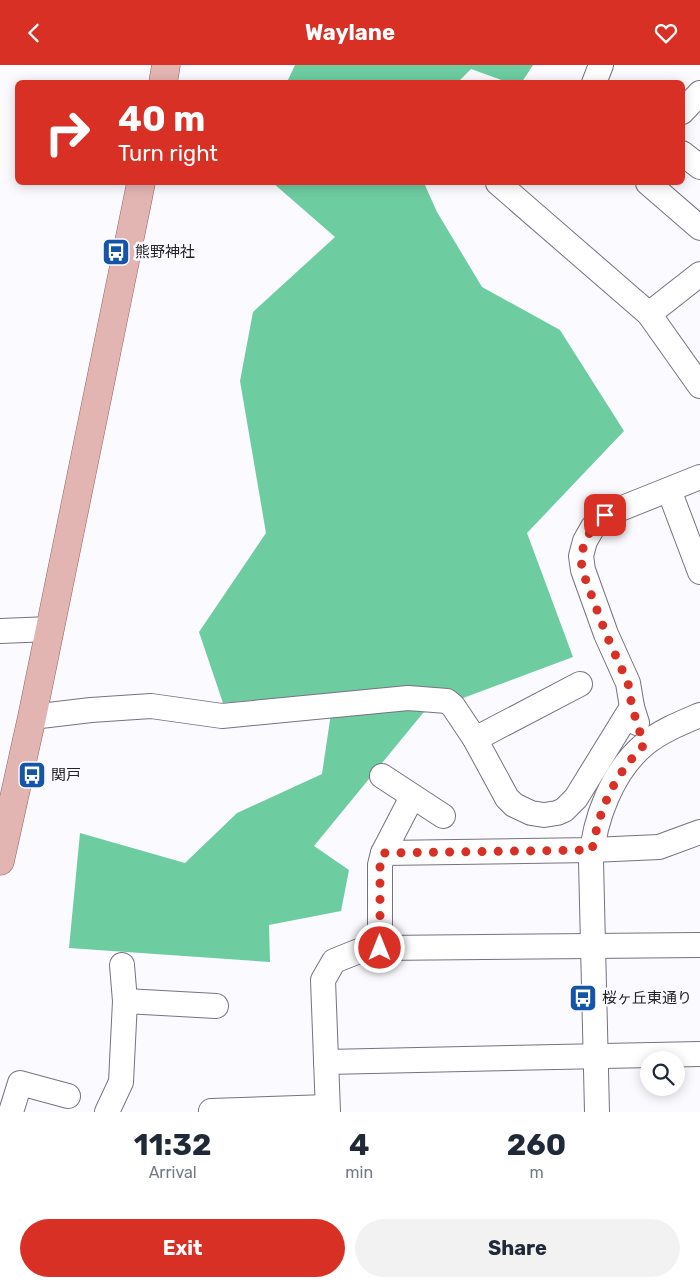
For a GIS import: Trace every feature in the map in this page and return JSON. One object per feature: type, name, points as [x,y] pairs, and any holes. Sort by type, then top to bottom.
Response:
[{"type":"main road","points":[[163,80],[166,65]]},
{"type":"main road","points":[[0,861],[51,629],[141,185]]},
{"type":"street","points":[[595,80],[600,65]]},
{"type":"street","points":[[685,109],[700,93]]},
{"type":"street","points":[[685,155],[700,167]]},
{"type":"street","points":[[500,185],[649,314],[700,386]]},
{"type":"street","points":[[650,185],[700,228]]},
{"type":"street","points":[[649,314],[700,274]]},
{"type":"street","points":[[644,745],[632,707],[628,683],[591,596],[582,570],[581,556],[588,534],[598,520],[605,515],[700,477]]},
{"type":"street","points":[[669,490],[700,571]]},
{"type":"street","points":[[0,631],[51,629]]},
{"type":"street","points":[[475,739],[580,684]]},
{"type":"street","points":[[32,717],[150,706],[222,716],[408,698],[447,701],[453,706],[475,739],[507,798],[514,805],[531,813],[550,815],[564,810],[576,798],[632,707]]},
{"type":"street","points":[[597,1112],[592,945],[592,850],[597,823],[608,793],[629,762],[644,745],[670,729],[700,715]]},
{"type":"street","points":[[382,776],[443,816]]},
{"type":"street","points":[[380,948],[380,865],[383,853],[412,797]]},
{"type":"street","points":[[383,853],[592,850],[659,847],[700,832]]},
{"type":"street","points":[[211,1111],[328,1109],[323,981],[334,961],[359,951],[380,948],[700,945]]},
{"type":"street","points":[[107,1112],[121,1081],[125,1001],[122,965]]},
{"type":"street","points":[[125,1001],[205,1011]]},
{"type":"street","points":[[326,1062],[700,1054]]},
{"type":"street","points":[[11,1112],[20,1083],[68,1096]]},
{"type":"green space","points":[[295,65],[533,65],[523,80],[501,80],[471,69],[460,80],[288,80]]},
{"type":"green space","points":[[275,185],[425,185],[437,212],[482,287],[560,330],[624,431],[527,533],[573,657],[423,713],[314,846],[349,870],[341,911],[269,925],[270,962],[69,948],[80,833],[185,863],[237,813],[322,774],[334,693],[223,703],[199,632],[266,533],[240,381],[253,312],[335,237]]},
{"type":"place","name":"熊野神社","points":[[116,252]]},
{"type":"place","name":"関戸","points":[[32,775]]},
{"type":"place","name":"桜ヶ丘東通り","points":[[583,998]]},
{"type":"route","points":[[380,948],[380,865],[383,853],[592,850],[597,823],[608,793],[629,762],[644,745],[632,707],[628,683],[606,634],[582,570],[581,556],[585,541],[598,520],[605,515]]}]
